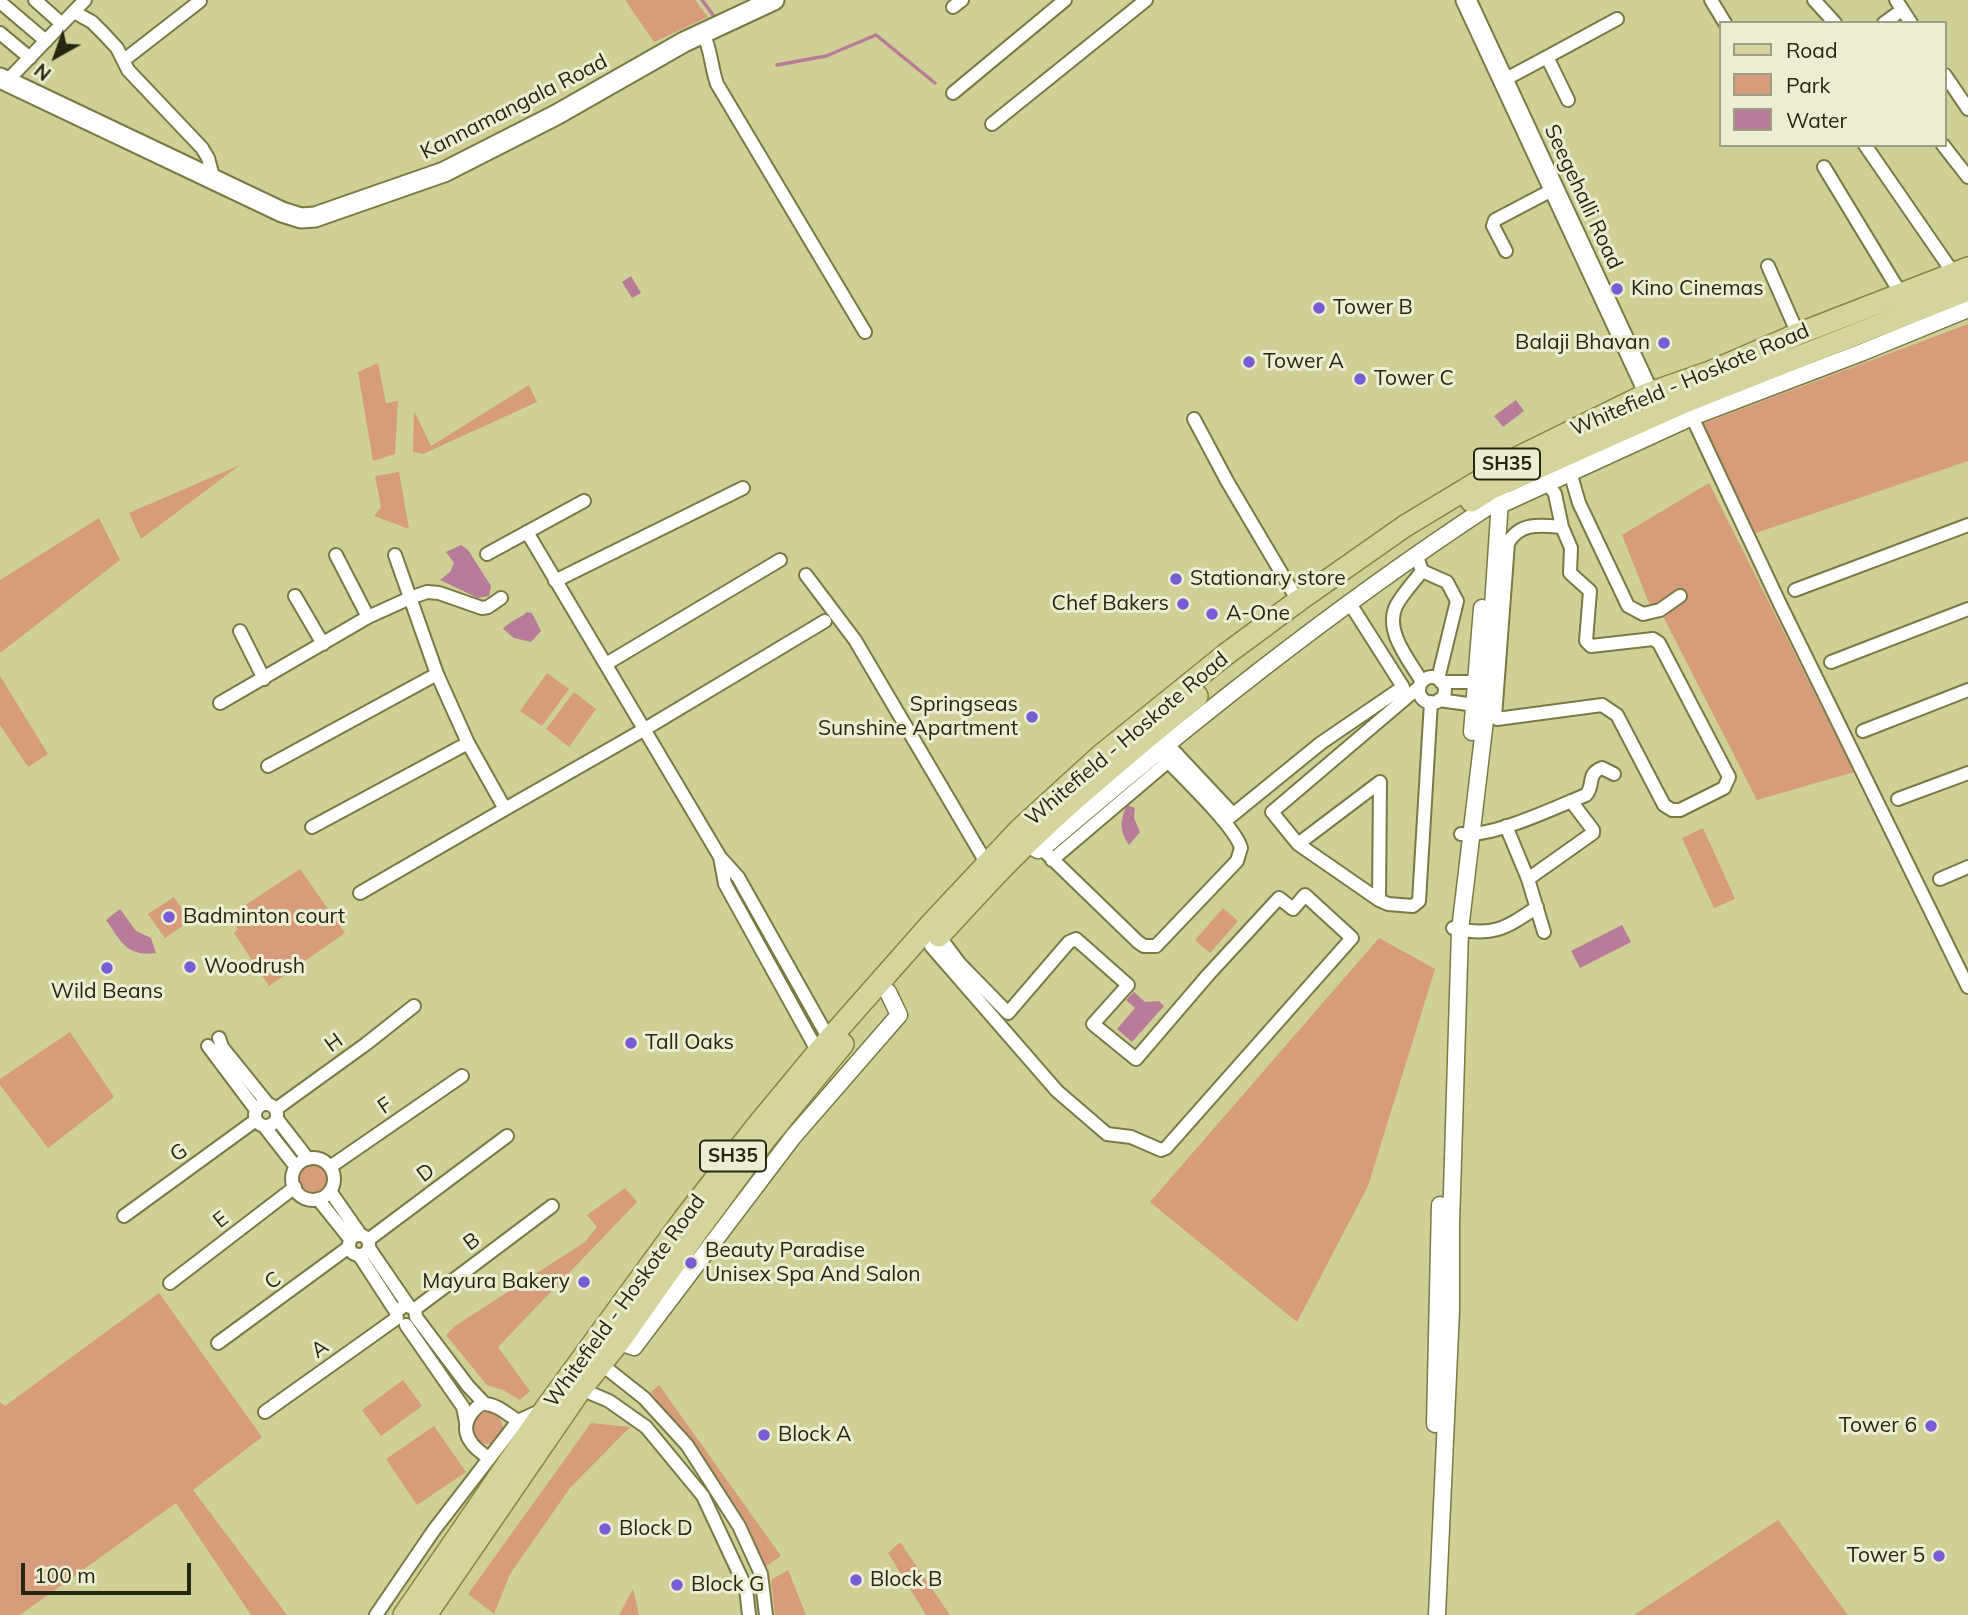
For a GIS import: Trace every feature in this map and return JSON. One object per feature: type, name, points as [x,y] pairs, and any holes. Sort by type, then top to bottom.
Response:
[{"type":"main road","name":"Kannamangala Road","points":[[4,80],[282,212],[301,218],[316,218],[444,172],[556,115],[703,33],[774,0]]},
{"type":"main road","name":"Seegehalli Road","points":[[1466,0],[1658,413]]},
{"type":"main road","name":"Whitefield - Hoskote Road","points":[[404,1615],[546,1408],[684,1219],[728,1176],[935,941],[1162,746],[1215,680],[1411,538],[1493,489],[1554,439],[1647,394],[1710,372],[1798,334],[1901,294],[1963,277]]},
{"type":"main road","name":"Whitefield - Hoskote Road","points":[[426,1615],[581,1389],[619,1342],[728,1176],[823,1045],[987,864],[1029,821],[1100,757],[1225,655],[1405,526],[1963,277]]},
{"type":"street","points":[[35,0],[62,24]]},
{"type":"street","points":[[4,80],[30,58],[85,0]]},
{"type":"street","points":[[953,93],[1065,0]]},
{"type":"street","points":[[992,124],[1146,0]]},
{"type":"street","points":[[1711,0],[1724,21]]},
{"type":"street","points":[[1814,0],[1833,21]]},
{"type":"street","points":[[124,60],[200,1]]},
{"type":"street","points":[[0,2],[46,41]]},
{"type":"street","points":[[1886,21],[1899,5],[1910,21]]},
{"type":"street","points":[[74,12],[92,22],[104,34],[124,60],[128,70],[202,148],[208,158],[214,180]]},
{"type":"street","points":[[1503,81],[1616,19]]},
{"type":"street","points":[[0,33],[30,58]]},
{"type":"street","points":[[703,33],[709,46],[717,84],[865,332]]},
{"type":"street","points":[[1547,57],[1568,100]]},
{"type":"street","points":[[1947,78],[1968,109]]},
{"type":"street","points":[[1866,147],[1963,277]]},
{"type":"street","points":[[1945,147],[1968,177]]},
{"type":"street","points":[[1824,167],[1901,294]]},
{"type":"street","points":[[1506,251],[1493,226],[1495,220],[1554,189]]},
{"type":"street","points":[[1768,266],[1798,334]]},
{"type":"street","points":[[1162,746],[1229,817],[1240,841],[1240,853],[1237,861],[1156,946],[1151,947],[1138,942],[1041,851],[1162,746],[1349,602],[1416,554],[1493,489],[1547,482],[1692,417],[1968,309]]},
{"type":"street","points":[[1692,417],[1779,602],[1968,987]]},
{"type":"street","points":[[1194,419],[1227,481],[1298,601]]},
{"type":"street","points":[[1570,472],[1579,503],[1628,606],[1643,614],[1660,610],[1681,596]]},
{"type":"street","points":[[1422,571],[1403,596],[1393,616],[1395,636],[1420,684],[1420,696],[1485,713],[1497,719],[1602,705],[1617,715],[1664,805],[1672,810],[1680,810],[1724,788],[1729,778],[1656,640],[1588,645],[1586,641],[1590,591],[1570,573],[1571,548],[1562,527],[1555,494],[1547,482]]},
{"type":"street","points":[[555,581],[743,488]]},
{"type":"street","points":[[1485,713],[1476,682],[1493,489]]},
{"type":"street","points":[[1485,713],[1493,489]]},
{"type":"street","points":[[487,554],[584,501]]},
{"type":"street","points":[[1428,1615],[1441,1197],[1456,929],[1466,834],[1508,543],[1517,531],[1529,525],[1562,527]]},
{"type":"street","points":[[1795,590],[1968,525]]},
{"type":"street","points":[[527,532],[720,857],[737,877],[823,1045]]},
{"type":"street","points":[[1416,554],[1422,571],[1447,582],[1457,601],[1440,680],[1444,689],[1435,701],[1419,901],[1413,906],[1388,904],[1379,900],[1298,844],[1272,812],[1430,677],[1440,680],[1476,682]]},
{"type":"street","points":[[336,555],[368,617]]},
{"type":"street","points":[[395,555],[437,674],[468,743],[505,809]]},
{"type":"street","points":[[606,664],[780,559]]},
{"type":"street","points":[[806,575],[855,640],[987,864]]},
{"type":"street","points":[[220,703],[368,617],[410,598],[427,592],[439,593],[482,608],[501,598]]},
{"type":"street","points":[[295,596],[323,644]]},
{"type":"street","points":[[1229,817],[1321,743],[1402,688],[1402,682],[1349,602]]},
{"type":"street","points":[[1831,662],[1968,609]]},
{"type":"street","points":[[360,893],[645,729],[825,621]]},
{"type":"street","points":[[240,631],[264,679]]},
{"type":"street","points":[[268,766],[437,674]]},
{"type":"street","points":[[1863,731],[1968,690]]},
{"type":"street","points":[[312,827],[468,743]]},
{"type":"street","points":[[1466,834],[1506,826],[1588,794],[1590,777],[1597,770],[1602,768],[1614,774]]},
{"type":"street","points":[[1898,800],[1968,773]]},
{"type":"street","points":[[1298,844],[1380,782],[1379,900]]},
{"type":"street","points":[[1528,879],[1593,833],[1572,801]]},
{"type":"street","points":[[1506,826],[1528,879],[1544,932]]},
{"type":"street","points":[[720,857],[725,884],[823,1045]]},
{"type":"street","points":[[1940,879],[1968,867]]},
{"type":"street","points":[[1306,895],[1352,938],[1166,1148],[1161,1150],[1131,1137],[1107,1134],[1057,1091],[935,941],[1008,1013],[1069,943],[1076,939],[1128,985],[1093,1024],[1136,1059],[1279,898],[1293,909],[1306,895]]},
{"type":"street","points":[[1456,929],[1490,933],[1511,924],[1537,907]]},
{"type":"street","points":[[1437,1615],[1451,1310],[1456,929]]},
{"type":"street","points":[[619,1342],[634,1347],[793,1137],[899,1015],[888,992]]},
{"type":"street","name":"H","points":[[266,1115],[366,1044],[414,1006]]},
{"type":"street","points":[[219,1038],[296,1167]]},
{"type":"street","points":[[208,1046],[266,1115],[308,1158],[320,1159],[330,1167],[334,1179],[324,1195]]},
{"type":"street","name":"F","points":[[330,1167],[462,1076]]},
{"type":"street","name":"G","points":[[124,1216],[266,1115]]},
{"type":"street","name":"D","points":[[359,1244],[507,1136]]},
{"type":"street","points":[[308,1158],[296,1167],[293,1177],[295,1187],[304,1197],[324,1195]]},
{"type":"street","name":"E","points":[[170,1283],[295,1187]]},
{"type":"street","points":[[324,1195],[406,1314],[463,1407],[467,1439],[489,1458]]},
{"type":"street","name":"B","points":[[406,1314],[552,1206]]},
{"type":"street","name":"C","points":[[218,1343],[359,1244]]},
{"type":"street","points":[[406,1314],[485,1404]]},
{"type":"street","name":"A","points":[[265,1412],[406,1314]]},
{"type":"street","points":[[601,1364],[644,1398],[687,1445],[739,1527],[761,1574],[766,1615]]},
{"type":"street","points":[[581,1389],[609,1401],[646,1427],[703,1496],[746,1588],[749,1615]]},
{"type":"street","points":[[466,1422],[478,1406],[485,1404],[494,1406],[518,1421]]},
{"type":"street","points":[[376,1615],[435,1530],[518,1421],[546,1408]]},
{"type":"green space","points":[[625,0],[695,0],[708,17],[654,42]]},
{"type":"green space","points":[[1968,324],[1968,461],[1750,535],[1699,425]]},
{"type":"green space","points":[[378,363],[386,403],[398,401],[395,454],[373,461],[358,372]]},
{"type":"green space","points":[[529,385],[537,402],[423,454],[413,452],[414,411],[431,446]]},
{"type":"green space","points":[[240,465],[141,539],[129,513]]},
{"type":"green space","points":[[399,472],[409,529],[374,516],[381,507],[375,476]]},
{"type":"green space","points":[[1709,483],[1854,772],[1757,800],[1663,616],[1655,618],[1622,535]]},
{"type":"green space","points":[[99,518],[120,560],[0,653],[0,580]]},
{"type":"green space","points":[[547,673],[569,689],[542,726],[520,711]]},
{"type":"green space","points":[[0,676],[48,754],[28,767],[0,725]]},
{"type":"green space","points":[[574,692],[596,709],[569,747],[546,729]]},
{"type":"green space","points":[[1703,828],[1735,899],[1714,908],[1682,838]]},
{"type":"green space","points":[[300,869],[345,933],[269,986],[234,933],[238,929],[229,916]]},
{"type":"green space","name":"Badminton court","points":[[174,897],[190,921],[165,938],[148,914]]},
{"type":"green space","points":[[1223,908],[1238,921],[1210,953],[1195,940]]},
{"type":"green space","points":[[1379,938],[1435,969],[1368,1186],[1297,1322],[1150,1202]]},
{"type":"green space","points":[[70,1032],[114,1097],[48,1148],[0,1085],[0,1079]]},
{"type":"green space","points":[[314,1163],[320,1164],[328,1172],[328,1184],[320,1192],[314,1193],[308,1192],[300,1184],[299,1178],[300,1172],[308,1164]]},
{"type":"green space","points":[[625,1188],[637,1202],[498,1347],[530,1391],[520,1400],[487,1385],[446,1335],[455,1326],[585,1242],[597,1227],[587,1215]]},
{"type":"green space","points":[[159,1293],[262,1437],[193,1490],[287,1615],[251,1615],[176,1503],[20,1615],[0,1615],[0,1402],[5,1406]]},
{"type":"green space","points":[[403,1380],[422,1406],[381,1436],[362,1410]]},
{"type":"green space","points":[[659,1385],[781,1556],[762,1569],[704,1464],[651,1392]]},
{"type":"green space","points":[[487,1412],[499,1416],[503,1428],[499,1440],[487,1444],[475,1440],[471,1428],[475,1416]]},
{"type":"green space","points":[[591,1423],[630,1427],[570,1488],[510,1574],[494,1614],[468,1594]]},
{"type":"green space","points":[[434,1426],[466,1472],[417,1505],[386,1459]]},
{"type":"green space","points":[[1778,1520],[1848,1615],[1634,1615]]},
{"type":"green space","points":[[900,1542],[950,1615],[926,1615],[888,1553]]},
{"type":"green space","points":[[788,1570],[806,1615],[775,1615],[771,1580]]},
{"type":"green space","points":[[633,1589],[639,1615],[619,1615]]},
{"type":"water","points":[[631,276],[641,293],[632,298],[622,282]]},
{"type":"water","points":[[1516,400],[1524,411],[1503,427],[1494,416]]},
{"type":"water","points":[[461,545],[468,550],[491,586],[489,596],[478,598],[440,580],[450,572],[454,563],[446,552]]},
{"type":"water","points":[[527,612],[532,613],[541,631],[531,642],[514,638],[503,629]]},
{"type":"water","points":[[1127,805],[1135,808],[1134,818],[1140,832],[1129,845],[1123,835],[1122,825]]},
{"type":"water","points":[[120,909],[136,931],[151,938],[156,953],[146,954],[125,946],[106,920]]},
{"type":"water","points":[[1622,925],[1631,942],[1580,968],[1571,951]]},
{"type":"water","points":[[1134,992],[1145,1002],[1159,1001],[1164,1006],[1132,1042],[1117,1029],[1135,1008],[1126,1000]]},
{"type":"waterway","points":[[702,0],[713,15]]},
{"type":"waterway","points":[[777,65],[826,56],[876,35],[935,83]]},
{"type":"place","name":"Kino Cinemas","points":[[1617,289]]},
{"type":"place","name":"Tower B","points":[[1319,308]]},
{"type":"place","name":"Balaji Bhavan","points":[[1664,343]]},
{"type":"place","name":"Tower A","points":[[1249,362]]},
{"type":"place","name":"Tower C","points":[[1360,379]]},
{"type":"place","name":"Stationary store","points":[[1176,579]]},
{"type":"place","name":"Chef Bakers","points":[[1183,604]]},
{"type":"place","name":"A-One","points":[[1212,614]]},
{"type":"place","name":"Springseas Sunshine Apartment","points":[[1032,717]]},
{"type":"place","name":"Badminton court","points":[[169,917]]},
{"type":"place","name":"Woodrush","points":[[190,967]]},
{"type":"place","name":"Wild Beans","points":[[107,968]]},
{"type":"place","name":"Tall Oaks","points":[[631,1043]]},
{"type":"place","name":"Beauty Paradise Unisex Spa And Salon","points":[[691,1263]]},
{"type":"place","name":"Mayura Bakery","points":[[584,1282]]},
{"type":"place","name":"Tower 6","points":[[1931,1426]]},
{"type":"place","name":"Block A","points":[[764,1435]]},
{"type":"place","name":"Block D","points":[[605,1529]]},
{"type":"place","name":"Tower 5","points":[[1939,1556]]},
{"type":"place","name":"Block B","points":[[856,1580]]},
{"type":"place","name":"Block G","points":[[677,1585]]}]
